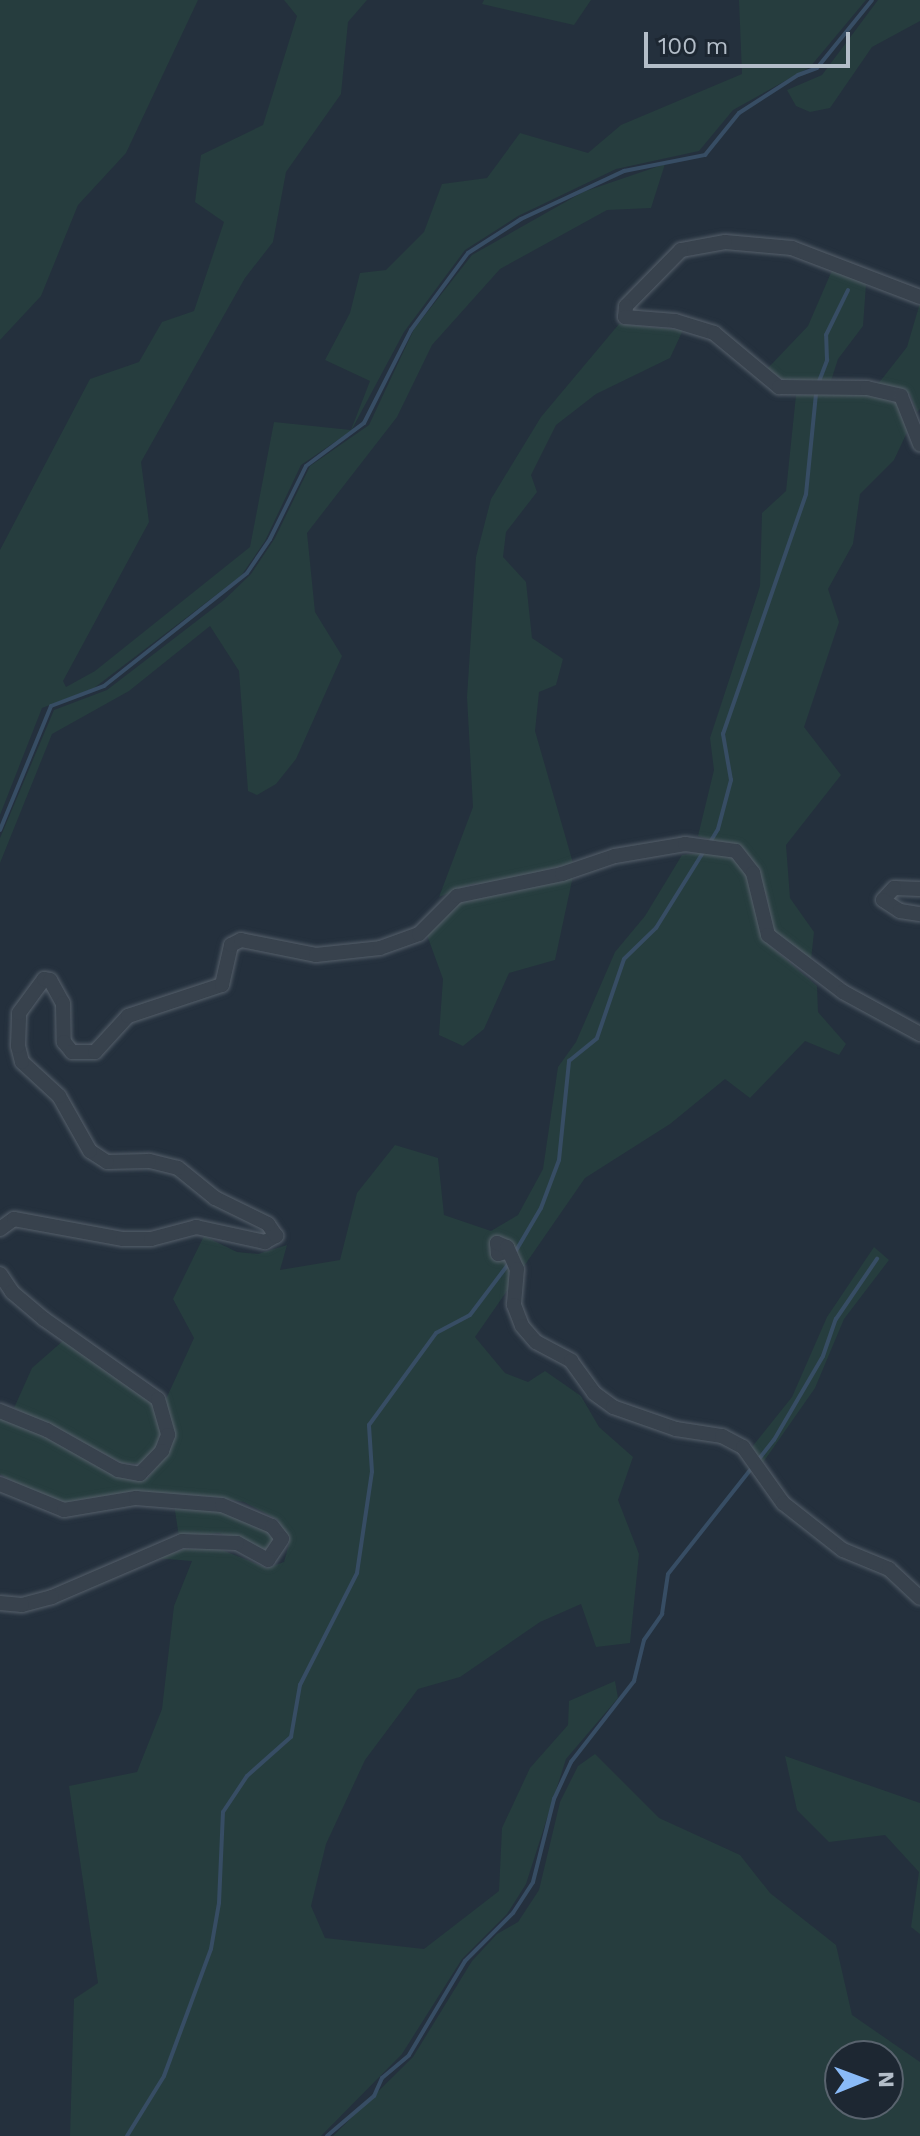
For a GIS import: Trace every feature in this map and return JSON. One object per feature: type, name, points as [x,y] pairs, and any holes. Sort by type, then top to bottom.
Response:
[{"type":"street","points":[[920,297],[792,248],[712,243],[681,250],[626,306],[625,317],[675,321],[714,333],[779,387],[867,388],[901,396],[920,444]]},
{"type":"street","points":[[0,1229],[14,1219],[123,1239],[151,1239],[196,1227],[265,1242],[276,1236],[268,1224],[215,1198],[178,1168],[149,1161],[107,1162],[90,1151],[59,1096],[22,1062],[18,1046],[19,1013],[44,979],[50,980],[63,1003],[64,1042],[72,1052],[95,1052],[128,1016],[222,985],[231,945],[241,940],[316,955],[380,948],[419,934],[457,896],[562,874],[615,856],[685,844],[736,851],[753,873],[768,935],[843,992],[920,1034]]},
{"type":"street","points":[[920,889],[894,888],[883,900],[900,911],[920,914]]},
{"type":"street","points":[[506,1252],[517,1269],[514,1305],[522,1326],[536,1342],[571,1361],[594,1393],[613,1407],[676,1429],[722,1436],[743,1447],[783,1503],[843,1550],[889,1569],[920,1598]]},
{"type":"street","points":[[0,1274],[12,1292],[44,1319],[158,1399],[168,1435],[162,1451],[140,1474],[118,1470],[47,1430],[0,1411]]},
{"type":"street","points":[[0,1484],[64,1510],[136,1498],[198,1500],[253,1516],[282,1539],[268,1560],[237,1543],[182,1541],[52,1597],[22,1605],[0,1603]]},
{"type":"green space","points":[[0,0],[198,0],[126,153],[78,205],[41,296],[0,340]]},
{"type":"green space","points":[[284,0],[367,0],[348,22],[341,94],[286,172],[273,242],[245,278],[141,462],[149,522],[63,681],[66,687],[95,671],[250,547],[274,422],[351,430],[370,381],[325,360],[350,313],[360,273],[386,270],[424,232],[442,184],[487,178],[520,133],[588,153],[621,125],[742,74],[739,0],[866,0],[810,67],[733,110],[699,151],[616,169],[518,216],[465,250],[404,332],[351,431],[301,465],[265,541],[241,576],[94,688],[42,708],[0,815],[0,550],[90,379],[139,362],[162,322],[194,311],[224,222],[195,202],[201,155],[263,125],[297,16]]},
{"type":"green space","points":[[484,0],[591,0],[574,25],[482,4]]},
{"type":"green space","points":[[878,0],[920,0],[920,21],[872,47],[830,108],[810,112],[796,106],[787,90],[822,75]]},
{"type":"green space","points":[[665,164],[651,208],[607,210],[500,269],[432,345],[397,417],[307,533],[315,612],[342,656],[296,759],[276,784],[257,795],[248,791],[239,671],[210,626],[129,691],[52,734],[0,863],[0,838],[54,710],[107,690],[224,600],[251,574],[275,538],[310,466],[369,425],[414,329],[472,255],[583,192]]},
{"type":"green space","points":[[833,268],[866,284],[863,326],[838,359],[830,384],[783,380],[767,369],[808,326]]},
{"type":"green space","points":[[920,303],[920,409],[917,412],[910,394],[878,384],[907,347]]},
{"type":"green space","points":[[619,324],[683,330],[670,358],[596,394],[556,425],[531,475],[537,492],[506,532],[503,557],[526,582],[532,638],[563,659],[556,685],[539,692],[535,731],[573,863],[498,883],[472,884],[439,897],[473,807],[467,697],[476,557],[491,499],[541,417]]},
{"type":"green space","points":[[866,393],[897,399],[910,426],[894,460],[860,494],[853,544],[828,589],[839,622],[804,727],[841,775],[786,845],[790,898],[814,932],[811,960],[771,930],[767,896],[740,849],[698,836],[714,770],[710,738],[760,586],[762,513],[786,491],[796,395]]},
{"type":"green space","points":[[715,851],[732,854],[750,875],[762,939],[817,986],[818,1012],[846,1044],[839,1055],[805,1041],[750,1098],[725,1079],[670,1124],[585,1178],[475,1337],[505,1373],[528,1382],[545,1371],[581,1396],[599,1427],[633,1457],[618,1500],[639,1554],[630,1643],[596,1647],[581,1604],[540,1622],[460,1677],[418,1689],[365,1760],[326,1844],[311,1906],[325,1938],[424,1949],[499,1891],[502,1828],[530,1768],[568,1725],[569,1701],[615,1681],[618,1698],[566,1759],[526,1884],[507,1914],[462,1959],[402,2054],[321,2136],[70,2136],[74,1999],[98,1983],[69,1786],[137,1772],[162,1709],[174,1606],[192,1561],[156,1558],[185,1549],[217,1548],[267,1568],[284,1562],[289,1544],[278,1520],[244,1502],[161,1493],[63,1504],[34,1494],[0,1474],[0,1417],[46,1435],[121,1475],[148,1478],[171,1447],[166,1399],[194,1338],[173,1299],[204,1236],[237,1252],[258,1254],[287,1245],[280,1270],[340,1260],[357,1193],[395,1145],[438,1158],[444,1215],[491,1231],[518,1215],[543,1169],[558,1067],[576,1042],[615,952],[645,916],[682,855]]},
{"type":"green space","points":[[573,876],[555,960],[509,973],[484,1029],[463,1046],[439,1035],[443,979],[427,935],[465,897],[509,893]]},
{"type":"green space","points":[[874,1247],[889,1260],[844,1319],[815,1388],[762,1464],[752,1447],[792,1397],[827,1317]]},
{"type":"green space","points":[[65,1339],[153,1401],[162,1427],[159,1449],[144,1464],[122,1463],[14,1408],[32,1368]]},
{"type":"green space","points":[[174,1504],[228,1511],[270,1531],[274,1541],[271,1548],[260,1549],[219,1533],[179,1537]]},
{"type":"green space","points":[[595,1754],[659,1818],[740,1855],[770,1893],[836,1945],[852,2015],[888,2040],[824,2040],[824,2120],[904,2120],[904,2051],[920,2062],[920,2136],[333,2136],[413,2057],[472,1961],[497,1934],[518,1922],[539,1890],[560,1802],[578,1766]]},
{"type":"green space","points":[[785,1756],[920,1803],[920,1934],[911,1927],[919,1872],[885,1835],[829,1842],[797,1810]]},
{"type":"waterway","points":[[0,830],[51,706],[104,686],[247,573],[270,539],[306,466],[364,423],[411,330],[468,253],[521,219],[624,171],[705,155],[739,113],[798,75],[817,68],[872,0]]},
{"type":"waterway","points":[[818,384],[827,360],[826,335],[848,290]]},
{"type":"waterway","points":[[709,844],[718,829],[731,780],[723,734],[806,494],[816,393]]},
{"type":"waterway","points":[[514,1254],[541,1208],[559,1160],[569,1061],[597,1038],[624,959],[656,928],[704,851]]},
{"type":"waterway","points":[[327,2136],[374,2096],[382,2078],[409,2055],[465,1961],[513,1913],[533,1882],[554,1799],[571,1762],[634,1681],[644,1640],[662,1614],[668,1574],[774,1440],[823,1356],[836,1319],[877,1259]]},
{"type":"waterway","points":[[127,2136],[164,2076],[211,1949],[219,1903],[223,1812],[247,1776],[291,1737],[300,1685],[357,1573],[372,1472],[369,1425],[436,1333],[470,1315],[510,1262]]}]
